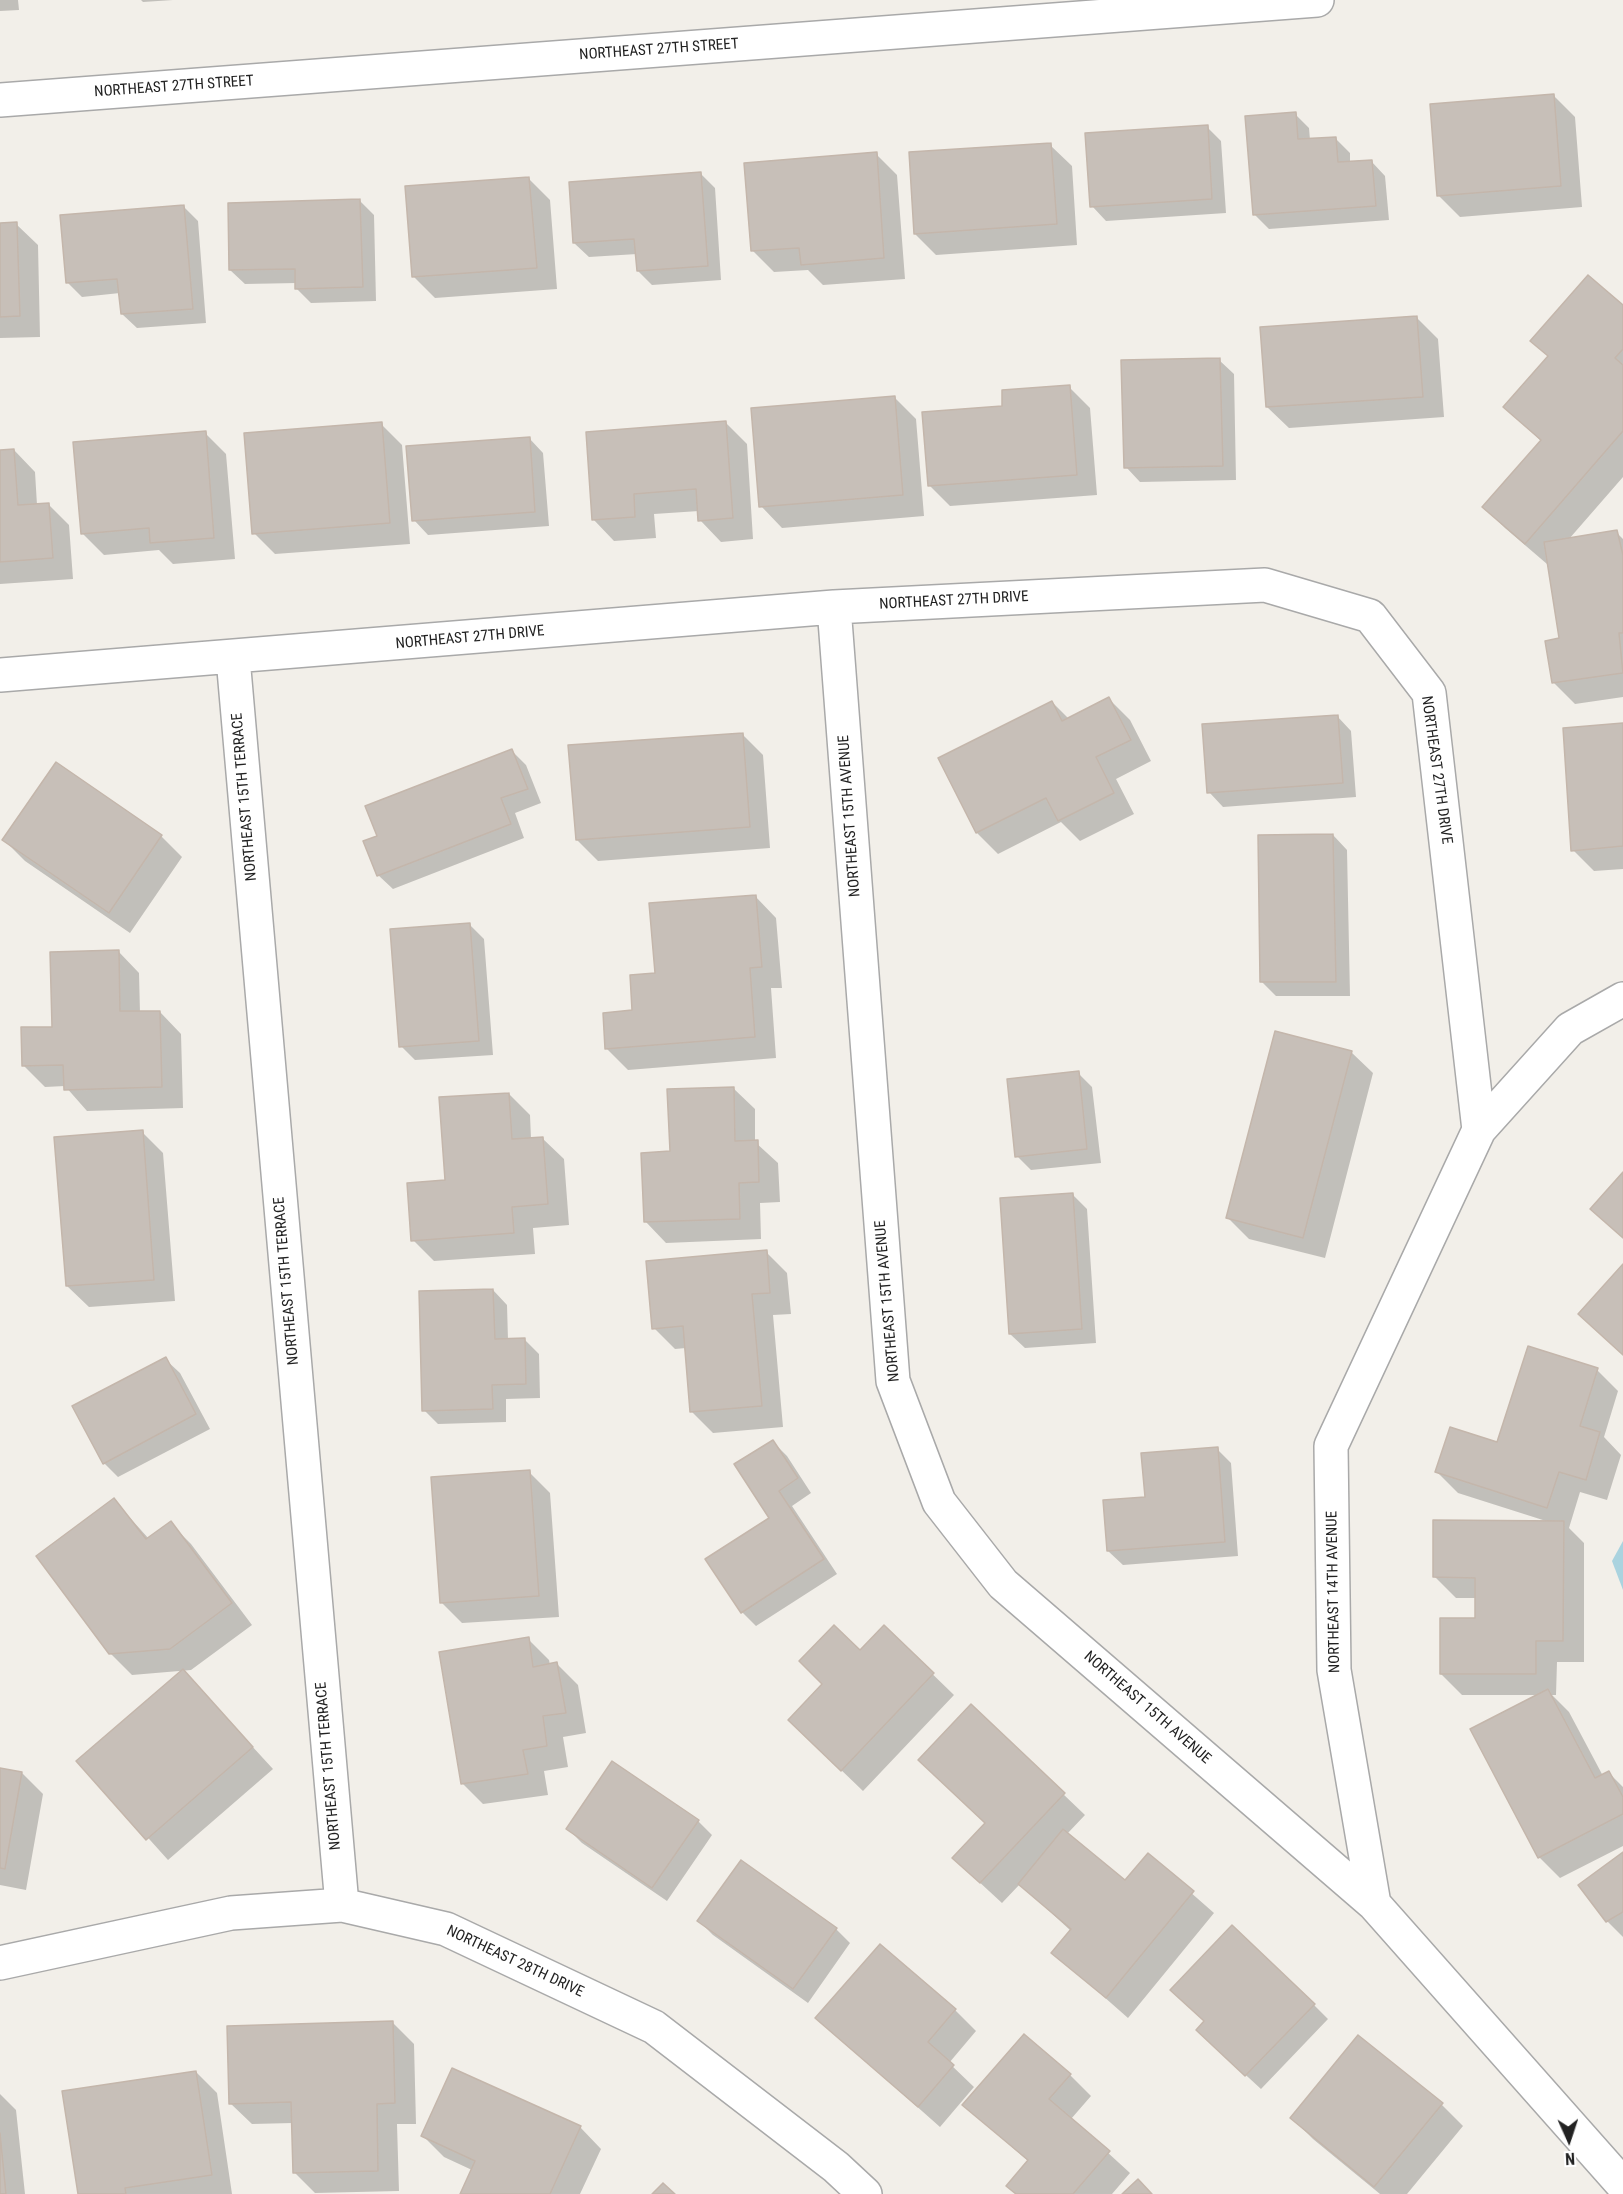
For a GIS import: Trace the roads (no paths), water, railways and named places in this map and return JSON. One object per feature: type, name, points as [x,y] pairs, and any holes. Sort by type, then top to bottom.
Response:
[{"type":"street","name":"NORTHEAST 27TH STREET","points":[[0,100],[1317,0]]},
{"type":"street","name":"NORTHEAST 27TH DRIVE","points":[[0,675],[233,658],[834,607],[1265,585],[1370,616],[1429,693],[1479,1130]]},
{"type":"street","name":"NORTHEAST 15TH AVENUE","points":[[834,607],[893,1381],[939,1502],[1003,1584],[1374,1904]]},
{"type":"street","name":"NORTHEAST 15TH TERRACE","points":[[233,658],[342,1905]]},
{"type":"street","name":"NORTHEAST 14TH AVENUE","points":[[1374,1904],[1334,1670],[1331,1446],[1479,1130],[1570,1029],[1623,999]]},
{"type":"street","points":[[1374,1904],[1623,2185]]},
{"type":"street","name":"NORTHEAST 28TH DRIVE","points":[[0,1963],[231,1913],[342,1905],[446,1929],[654,2027],[836,2167],[865,2194]]},
{"type":"water","points":[[1623,1541],[1623,1590],[1612,1561]]}]
